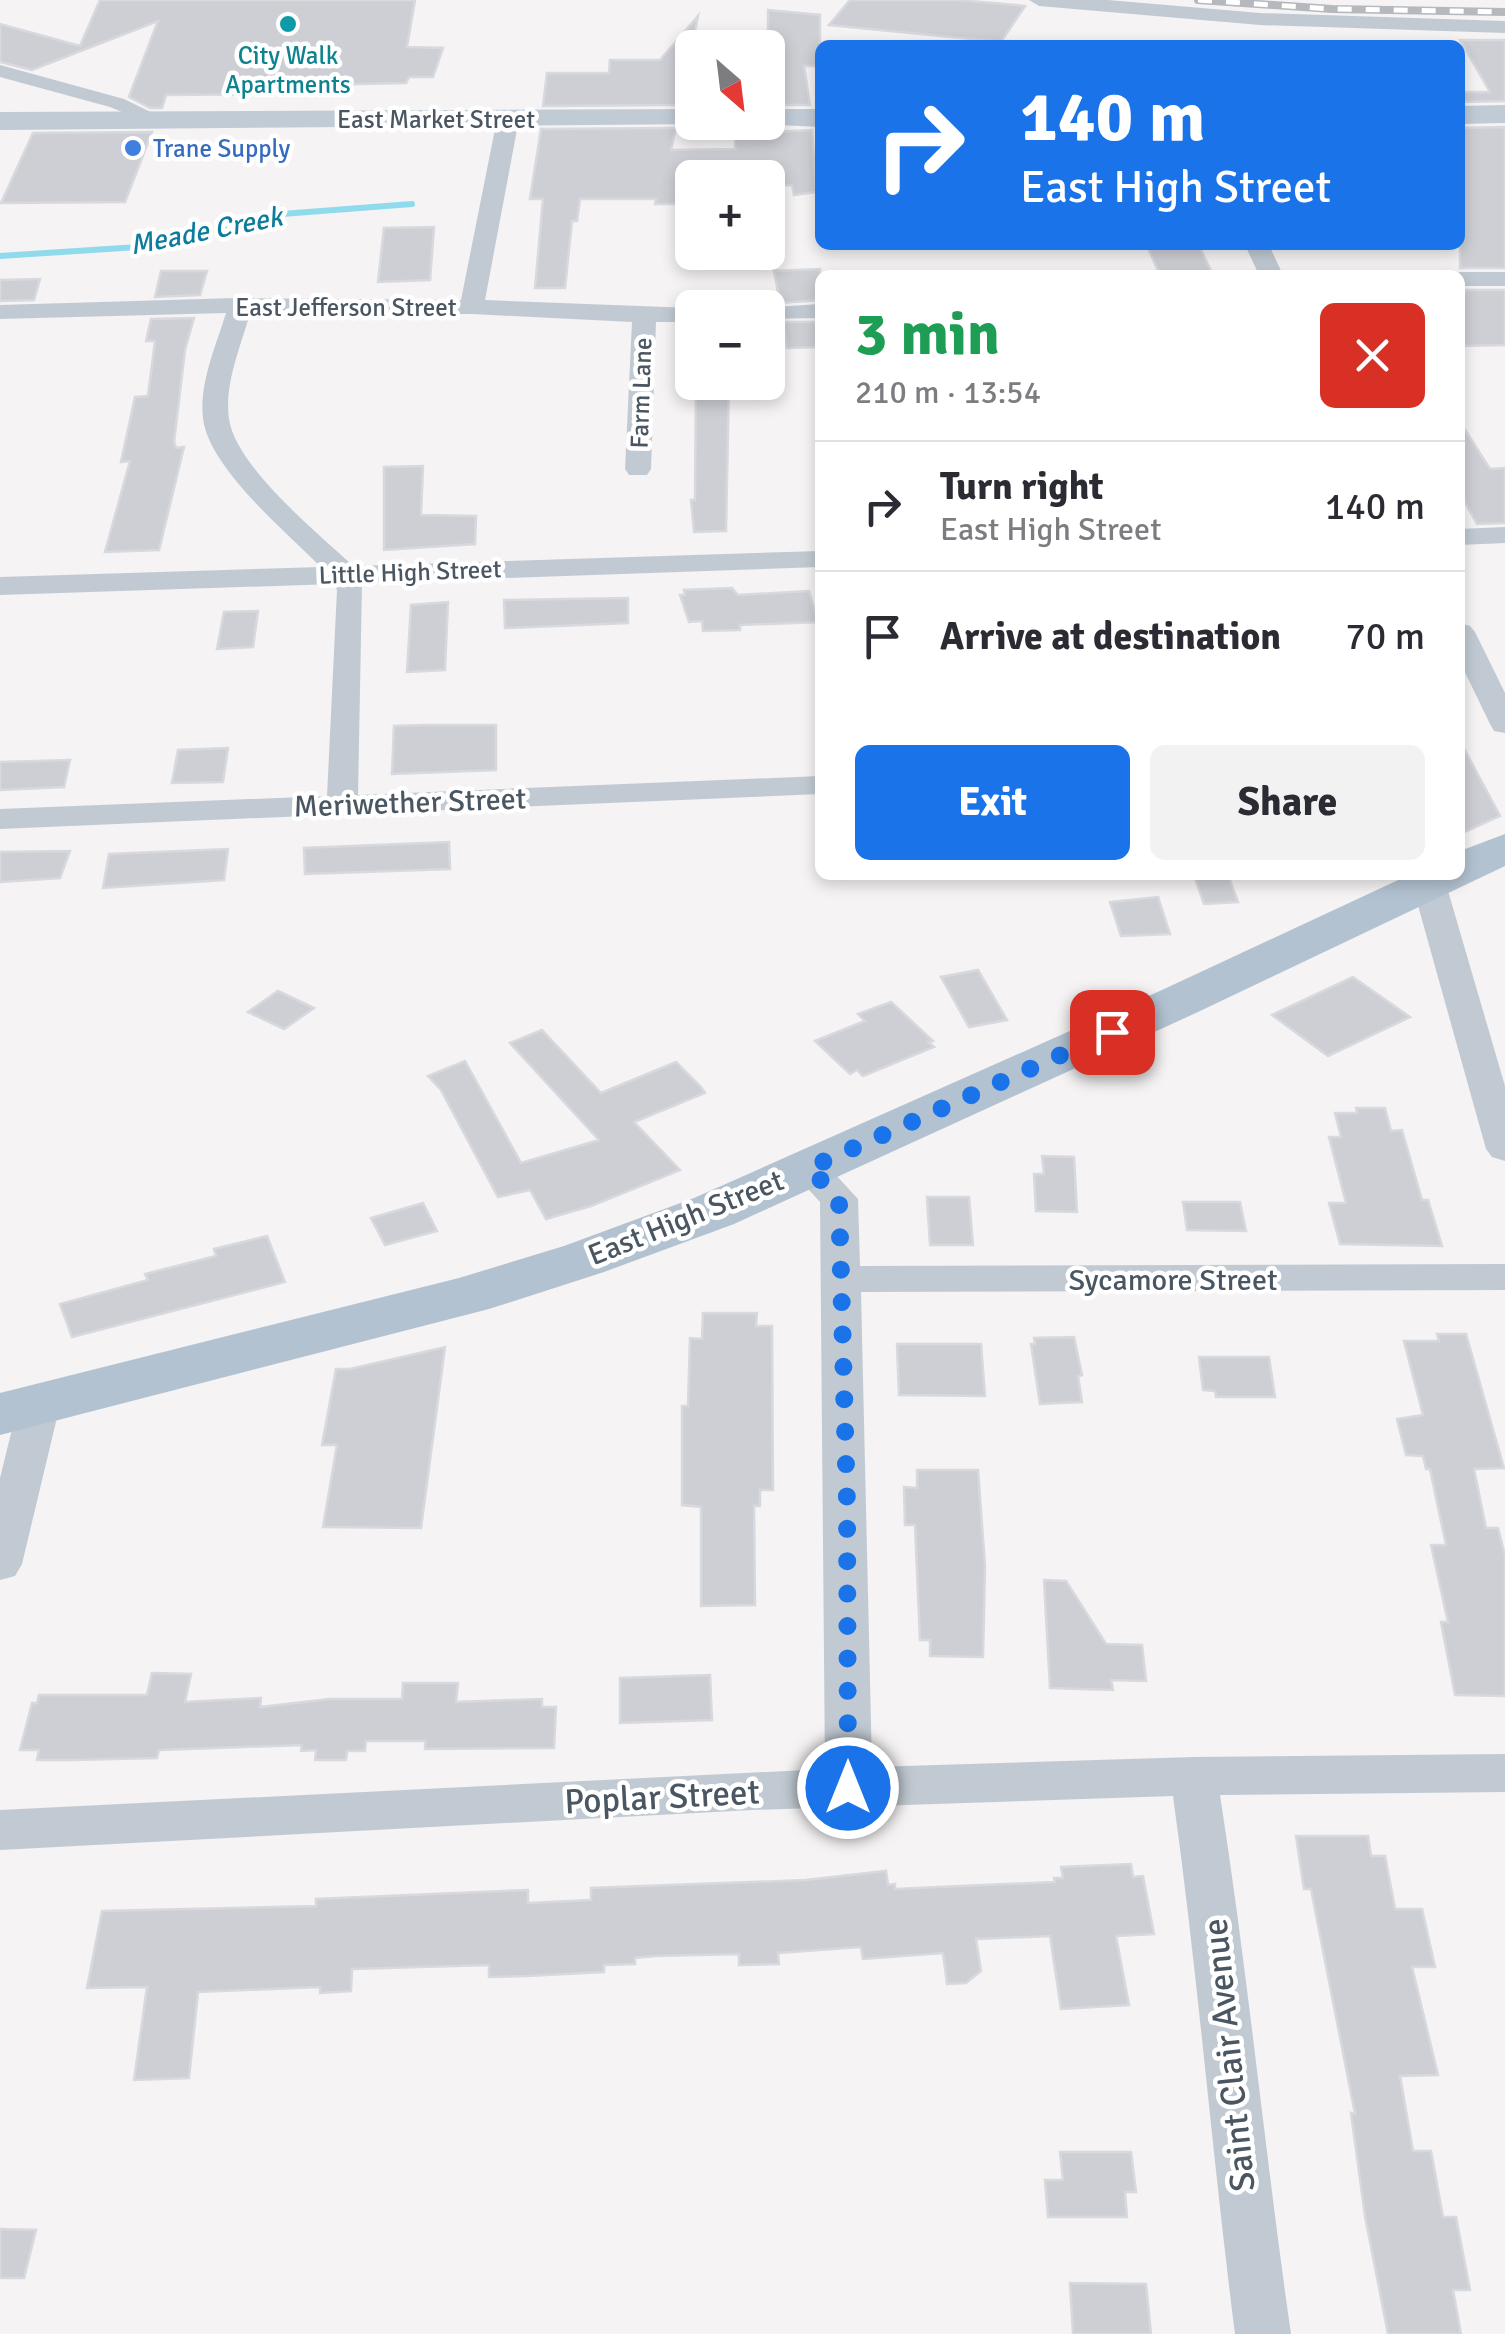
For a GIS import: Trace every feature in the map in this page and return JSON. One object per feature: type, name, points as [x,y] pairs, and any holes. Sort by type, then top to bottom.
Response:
[{"type":"main road","points":[[1465,115],[1505,114]]},
{"type":"main road","name":"East Market Street","points":[[0,122],[675,118]]},
{"type":"main road","points":[[785,118],[815,118]]},
{"type":"main road","name":"East High Street","points":[[1465,867],[1505,848]]},
{"type":"main road","name":"East High Street","points":[[19,1409],[469,1295],[695,1218],[1437,880]]},
{"type":"street","points":[[1039,0],[1260,19],[1505,27]]},
{"type":"street","points":[[0,71],[117,102],[158,120]]},
{"type":"street","points":[[472,307],[508,119]]},
{"type":"street","points":[[1465,280],[1505,279]]},
{"type":"street","points":[[240,306],[218,384],[216,425],[243,470],[345,574],[351,590],[342,807]]},
{"type":"street","name":"East Jefferson Street","points":[[0,312],[240,306],[472,307],[675,315]]},
{"type":"street","points":[[785,312],[815,311]]},
{"type":"street","name":"Farm Lane","points":[[638,469],[644,316]]},
{"type":"street","points":[[1465,537],[1505,535]]},
{"type":"street","name":"Little High Street","points":[[0,586],[815,560]]},
{"type":"street","points":[[1465,642],[1505,724]]},
{"type":"street","name":"Meriwether Street","points":[[0,820],[815,786]]},
{"type":"street","points":[[1447,880],[1505,1149]]},
{"type":"street","points":[[809,1168],[839,1199],[848,1788]]},
{"type":"street","name":"Sycamore Street","points":[[841,1279],[1505,1277]]},
{"type":"street","points":[[0,1564],[19,1409]]},
{"type":"street","name":"Poplar Street","points":[[0,1830],[848,1788],[1194,1776],[1505,1773]]},
{"type":"street","name":"Saint Clair Avenue","points":[[1194,1776],[1222,1967],[1244,2196],[1263,2334]]},
{"type":"building","points":[[100,0],[415,0],[407,47],[443,48],[433,77],[409,77],[406,83],[309,85],[272,89],[271,94],[166,95],[162,108],[150,108],[129,97],[158,21],[32,70],[0,62],[0,24],[80,46]]},
{"type":"building","points":[[850,0],[960,0],[1025,6],[1002,40],[829,25]]},
{"type":"building","points":[[768,10],[820,15],[815,66],[804,66],[810,105],[785,105],[785,30],[768,30]]},
{"type":"building","points":[[698,16],[695,30],[686,30]]},
{"type":"building","points":[[1465,40],[1505,40],[1505,101],[1465,102],[1465,92],[1490,92],[1465,49]]},
{"type":"building","points":[[675,43],[675,105],[543,106],[547,73],[609,73],[610,60],[660,60]]},
{"type":"building","points":[[1505,127],[1505,268],[1460,268],[1460,250],[1465,250],[1465,128]]},
{"type":"building","points":[[675,128],[671,150],[735,149],[735,140],[785,140],[785,131],[812,130],[815,192],[794,195],[792,185],[785,185],[785,160],[675,160],[675,204],[655,204],[656,199],[580,199],[577,221],[572,221],[565,288],[535,288],[543,199],[530,199],[541,129]]},
{"type":"building","points":[[152,132],[125,202],[1,203],[33,133]]},
{"type":"building","points":[[434,227],[430,280],[378,282],[384,228]]},
{"type":"building","points":[[1149,250],[1201,250],[1211,270],[1158,270]]},
{"type":"building","points":[[820,269],[815,270],[815,300],[785,303],[785,290],[778,290],[774,271]]},
{"type":"building","points":[[161,271],[207,271],[200,295],[155,297]]},
{"type":"building","points":[[40,279],[34,300],[0,301],[0,280]]},
{"type":"building","points":[[1465,290],[1505,290],[1505,345],[1465,346]]},
{"type":"building","points":[[194,318],[185,350],[174,442],[176,448],[184,447],[159,550],[105,552],[130,461],[121,462],[135,397],[148,396],[155,341],[146,341],[151,319]]},
{"type":"building","points":[[785,322],[815,322],[815,347],[787,348]]},
{"type":"building","points":[[696,400],[729,400],[726,531],[694,532],[691,500],[695,500]]},
{"type":"building","points":[[1465,430],[1490,469],[1505,468],[1505,523],[1477,524],[1465,502]]},
{"type":"building","points":[[423,466],[421,515],[476,516],[475,544],[384,550],[384,467]]},
{"type":"building","points":[[732,588],[738,595],[809,591],[815,622],[740,625],[740,630],[703,631],[702,621],[689,622],[680,595],[685,595],[684,590]]},
{"type":"building","points":[[628,598],[628,623],[505,628],[504,600]]},
{"type":"building","points":[[448,602],[445,670],[407,672],[411,605]]},
{"type":"building","points":[[258,611],[253,647],[217,649],[224,612]]},
{"type":"building","points":[[496,725],[496,770],[392,774],[394,726]]},
{"type":"building","points":[[228,748],[223,782],[172,783],[178,750]]},
{"type":"building","points":[[1465,750],[1500,816],[1465,832]]},
{"type":"building","points":[[70,760],[64,787],[0,790],[0,762]]},
{"type":"building","points":[[449,842],[450,869],[305,874],[304,848]]},
{"type":"building","points":[[228,849],[224,880],[103,888],[109,854]]},
{"type":"building","points":[[70,851],[60,878],[0,882],[0,852]]},
{"type":"building","points":[[1196,880],[1230,880],[1238,902],[1204,904]]},
{"type":"building","points":[[1158,897],[1170,934],[1121,936],[1110,902]]},
{"type":"building","points":[[978,970],[1007,1020],[969,1027],[941,977]]},
{"type":"building","points":[[1353,977],[1410,1017],[1328,1056],[1272,1015]]},
{"type":"building","points":[[278,991],[314,1008],[284,1029],[248,1012]]},
{"type":"building","points":[[891,1002],[933,1041],[928,1042],[934,1047],[863,1076],[857,1070],[850,1074],[815,1041],[865,1021],[858,1014]]},
{"type":"building","points":[[542,1030],[601,1093],[676,1062],[701,1087],[705,1093],[634,1122],[680,1170],[591,1206],[546,1219],[530,1190],[498,1197],[441,1090],[428,1076],[465,1061],[521,1163],[599,1140],[510,1043]]},
{"type":"building","points":[[1356,1108],[1385,1108],[1391,1131],[1402,1130],[1422,1200],[1428,1200],[1442,1246],[1340,1244],[1329,1203],[1346,1203],[1329,1137],[1341,1137],[1335,1113],[1357,1113]]},
{"type":"building","points":[[1042,1156],[1074,1157],[1077,1212],[1036,1211],[1034,1174],[1044,1174]]},
{"type":"building","points":[[927,1197],[969,1197],[973,1245],[930,1245]]},
{"type":"building","points":[[1183,1202],[1240,1202],[1246,1231],[1187,1230]]},
{"type":"building","points":[[423,1203],[437,1231],[385,1245],[371,1218]]},
{"type":"building","points":[[267,1236],[285,1282],[72,1337],[60,1304],[148,1280],[145,1274],[216,1256],[214,1249]]},
{"type":"building","points":[[703,1313],[757,1313],[756,1326],[772,1326],[773,1490],[760,1490],[760,1506],[754,1506],[755,1605],[701,1606],[701,1507],[682,1505],[682,1406],[688,1406],[690,1338],[702,1339]]},
{"type":"building","points":[[1437,1334],[1466,1334],[1504,1468],[1474,1469],[1486,1528],[1498,1528],[1505,1556],[1505,1696],[1455,1695],[1441,1622],[1448,1622],[1431,1545],[1446,1545],[1430,1469],[1426,1469],[1423,1456],[1406,1455],[1397,1419],[1423,1415],[1404,1341],[1439,1341]]},
{"type":"building","points":[[1074,1337],[1082,1375],[1078,1376],[1082,1402],[1040,1404],[1031,1344],[1035,1344],[1034,1338]]},
{"type":"building","points":[[897,1344],[981,1344],[985,1396],[899,1395]]},
{"type":"building","points":[[445,1347],[421,1528],[323,1527],[337,1445],[322,1445],[336,1369]]},
{"type":"building","points":[[1199,1357],[1269,1357],[1275,1397],[1216,1397],[1215,1391],[1203,1390]]},
{"type":"building","points":[[917,1470],[978,1470],[985,1566],[983,1657],[930,1656],[930,1640],[920,1640],[915,1525],[905,1525],[904,1487],[917,1488]]},
{"type":"building","points":[[1044,1580],[1066,1581],[1106,1644],[1142,1645],[1146,1681],[1111,1680],[1113,1690],[1050,1688]]},
{"type":"building","points":[[152,1673],[191,1674],[185,1702],[261,1698],[260,1707],[330,1699],[402,1699],[403,1683],[458,1683],[456,1702],[542,1699],[542,1707],[556,1707],[554,1748],[425,1749],[425,1741],[366,1741],[365,1751],[347,1751],[346,1760],[315,1760],[316,1750],[301,1751],[302,1745],[159,1750],[157,1758],[72,1760],[37,1760],[39,1750],[20,1750],[32,1703],[37,1703],[39,1695],[147,1695]]},
{"type":"building","points":[[710,1675],[712,1720],[620,1723],[620,1678]]},
{"type":"building","points":[[1296,1836],[1368,1836],[1371,1856],[1385,1856],[1395,1909],[1422,1909],[1435,1967],[1412,1967],[1438,2075],[1400,2076],[1413,2151],[1431,2151],[1443,2217],[1456,2217],[1470,2290],[1453,2290],[1461,2334],[1388,2334],[1365,2216],[1351,2113],[1355,2114],[1311,1889],[1304,1889]]},
{"type":"building","points":[[1131,1864],[1133,1877],[1143,1876],[1154,1934],[1116,1936],[1129,2005],[1061,2009],[1050,1936],[976,1939],[981,1971],[966,1983],[947,1984],[943,1953],[863,1959],[861,1947],[778,1953],[779,1964],[739,1965],[739,1954],[655,1956],[635,1958],[635,1964],[604,1965],[604,1972],[526,1976],[489,1977],[489,1965],[352,1969],[351,1991],[320,1993],[320,1987],[198,1992],[189,2078],[134,2080],[147,1987],[87,1988],[102,1911],[316,1906],[316,1899],[528,1890],[528,1903],[591,1900],[591,1888],[806,1880],[886,1871],[888,1885],[895,1884],[895,1889],[1055,1882],[1054,1878],[1063,1878],[1061,1867]]},
{"type":"building","points":[[1060,2152],[1131,2152],[1136,2192],[1125,2192],[1127,2217],[1048,2217],[1045,2180],[1063,2180]]},
{"type":"building","points":[[0,2229],[36,2230],[24,2278],[0,2278]]},
{"type":"building","points":[[1070,2283],[1146,2284],[1151,2334],[1073,2334]]},
{"type":"waterway","name":"Meade Creek","points":[[0,256],[138,247],[282,214],[412,204]]},
{"type":"railway","points":[[1198,0],[1332,9],[1505,12]]},
{"type":"place","name":"City Walk Apartments","points":[[288,24]]},
{"type":"place","name":"Trane Supply","points":[[133,148]]},
{"type":"route","points":[[848,1788],[847,1503],[839,1199],[809,1168],[1112,1032]]}]
